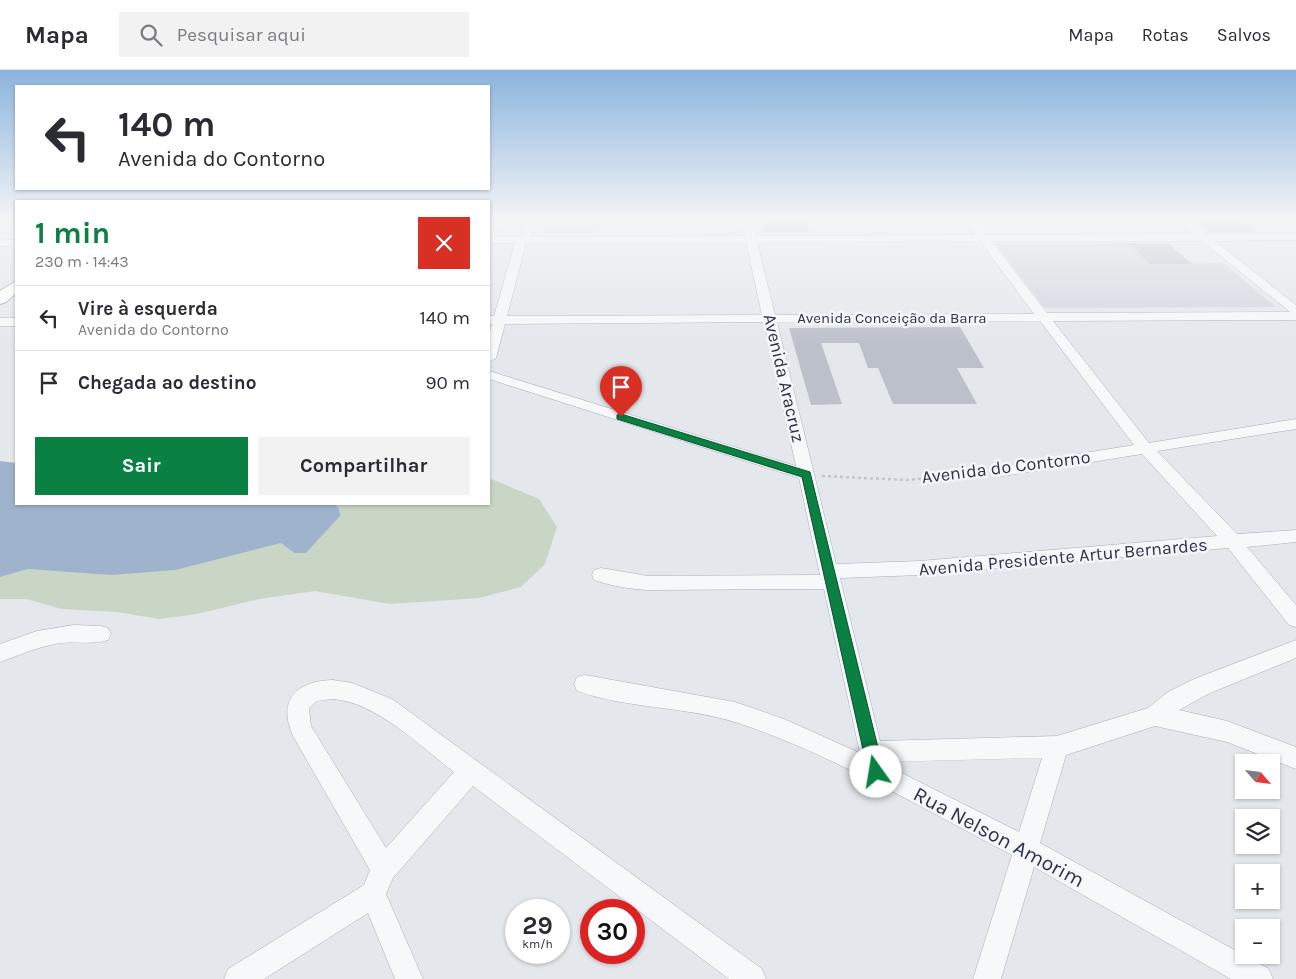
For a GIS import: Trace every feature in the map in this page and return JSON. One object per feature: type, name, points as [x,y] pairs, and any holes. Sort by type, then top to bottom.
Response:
[{"type":"main road","points":[[0,286],[15,274]]},
{"type":"main road","points":[[0,299],[15,287]]},
{"type":"street","points":[[490,348],[493,320],[514,260]]},
{"type":"street","name":"Avenida Aracruz","points":[[756,260],[874,762]]},
{"type":"street","points":[[1000,260],[1145,448],[1234,543],[1296,619]]},
{"type":"street","points":[[1232,260],[1296,311]]},
{"type":"street","name":"Avenida Conceição da Barra","points":[[493,320],[1296,316]]},
{"type":"street","points":[[0,322],[15,322]]},
{"type":"street","points":[[490,375],[806,475]]},
{"type":"street","name":"Avenida do Contorno","points":[[1003,471],[1296,424]]},
{"type":"street","name":"Avenida Presidente Artur Bernardes","points":[[601,575],[626,581],[648,582],[830,577],[1234,543],[1296,536]]},
{"type":"street","points":[[0,653],[50,636],[77,632],[101,634]]},
{"type":"street","points":[[874,762],[1057,746],[1154,716],[1176,699],[1202,686],[1296,649]]},
{"type":"street","name":"Rua Nelson Amorim","points":[[585,684],[735,712],[874,762],[1259,979]]},
{"type":"street","points":[[384,869],[301,729],[296,711],[300,702],[308,694],[321,690],[348,691],[384,706],[752,979]]},
{"type":"street","points":[[1154,716],[1196,722],[1230,731],[1296,758]]},
{"type":"street","points":[[987,979],[1057,746]]},
{"type":"street","points":[[238,979],[373,894],[384,869],[470,771]]},
{"type":"street","points":[[373,894],[409,979]]},
{"type":"path","name":"Avenida do Contorno","points":[[806,475],[906,480],[1003,471]]},
{"type":"shaded area","points":[[1008,260],[1146,260],[1150,264],[1223,263],[1276,307],[1044,308]]},
{"type":"green space","points":[[490,478],[539,499],[557,527],[545,564],[521,587],[479,598],[390,604],[315,591],[259,599],[197,614],[159,619],[117,612],[62,609],[26,599],[0,599],[0,577],[28,569],[83,572],[176,570],[281,543],[294,553],[317,542],[339,509],[336,505],[490,505]]},
{"type":"water","points":[[0,461],[15,463],[15,505],[336,505],[339,509],[340,516],[306,553],[294,553],[281,543],[176,570],[111,575],[28,569],[0,577]]},
{"type":"building","points":[[1146,260],[1188,260],[1192,264],[1150,264]]},
{"type":"building","points":[[960,327],[984,368],[957,368],[977,404],[893,404],[878,368],[868,368],[859,343],[821,343],[842,404],[811,405],[789,328]]},
{"type":"route","points":[[621,417],[806,475],[876,772]]}]
